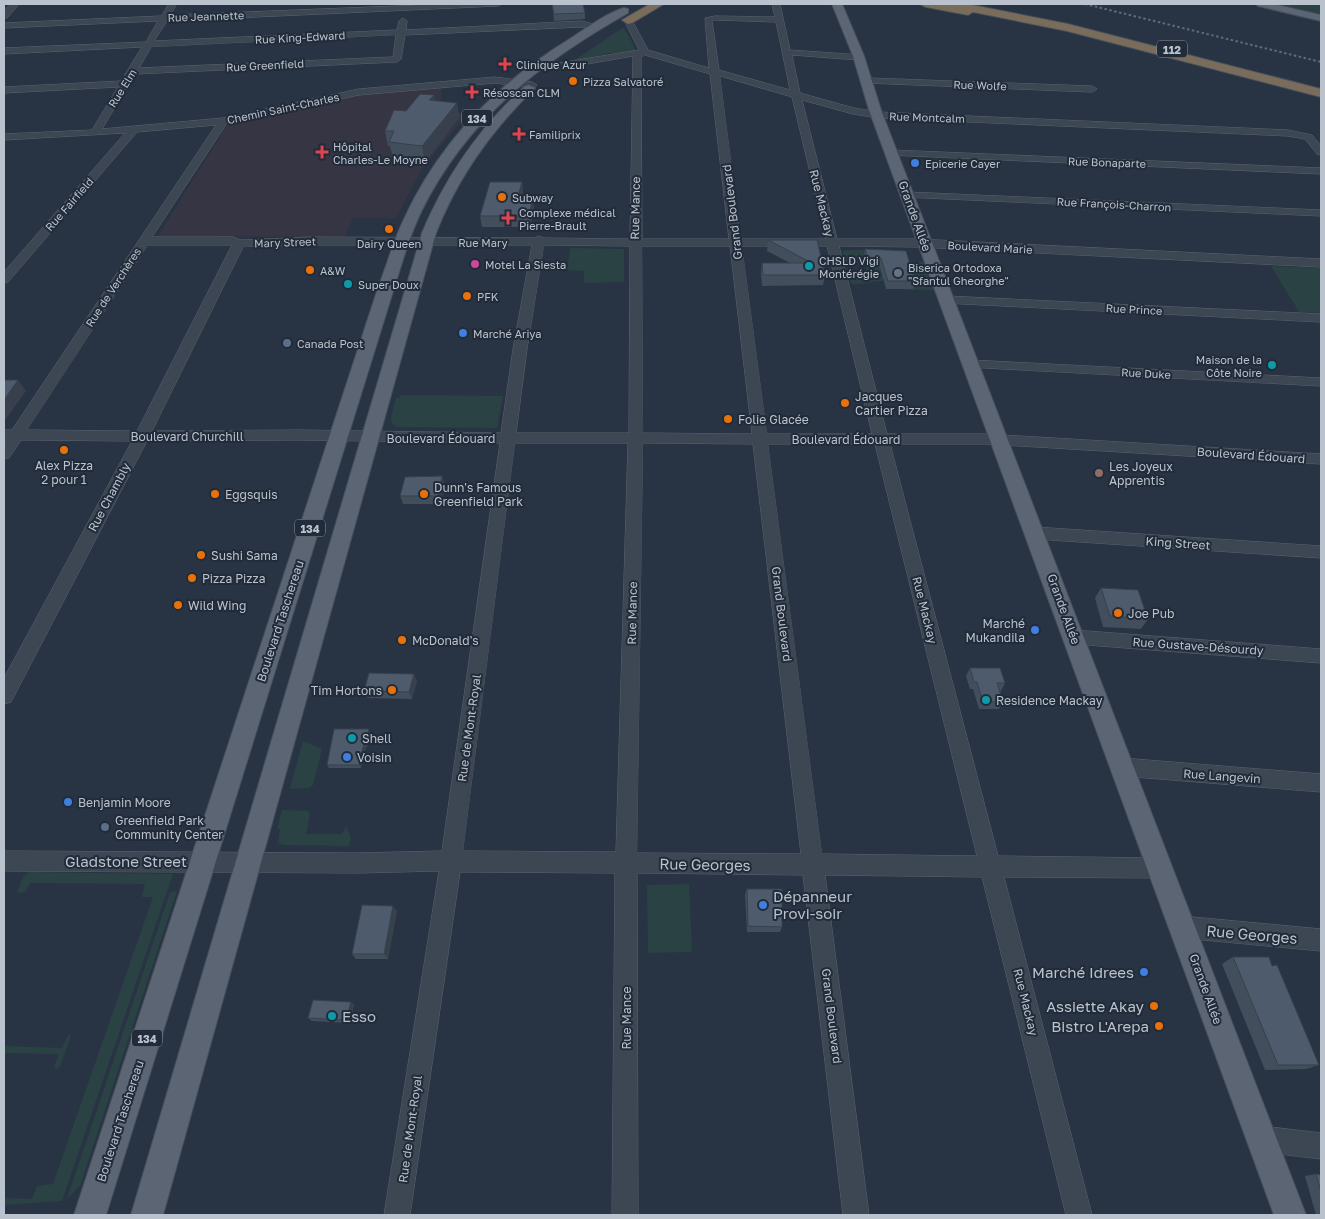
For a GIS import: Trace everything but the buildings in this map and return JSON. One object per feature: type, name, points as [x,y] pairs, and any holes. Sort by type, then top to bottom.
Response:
[{"type":"highway","name":"Boulevard Taschereau","points":[[622,12],[638,4]]},
{"type":"highway","name":"Boulevard Taschereau","points":[[622,12],[658,4]]},
{"type":"highway","points":[[926,4],[1039,19]]},
{"type":"highway","name":"112","points":[[951,4],[1039,19],[1321,88]]},
{"type":"highway","points":[[974,4],[1039,19]]},
{"type":"highway","points":[[989,4],[1039,19]]},
{"type":"highway","name":"112","points":[[1039,19],[1321,93]]},
{"type":"main road","name":"Grande Allée","points":[[837,4],[859,57],[892,153],[1290,1215]]},
{"type":"main road","points":[[1260,4],[1321,18]]},
{"type":"main road","name":"Boulevard Taschereau","points":[[90,1215],[402,241],[421,198],[444,158],[484,110],[514,82],[551,54],[622,12]]},
{"type":"main road","name":"Boulevard Taschereau","points":[[147,1215],[427,241],[440,207],[464,162],[491,126],[532,85],[553,67],[590,42],[622,12]]},
{"type":"street","points":[[4,16],[15,4]]},
{"type":"street","points":[[268,14],[272,4]]},
{"type":"street","name":"Rue Jeannette","points":[[4,25],[268,14],[405,6],[498,4]]},
{"type":"street","name":"Rue Mackay","points":[[776,4],[796,95],[881,439],[1079,1215]]},
{"type":"street","name":"Rue Elm","points":[[95,132],[172,5]]},
{"type":"street","points":[[400,33],[405,6]]},
{"type":"street","points":[[622,12],[644,52]]},
{"type":"street","name":"Grand Boulevard","points":[[779,20],[715,18],[708,20],[856,1215]]},
{"type":"street","name":"Rue King-Edward","points":[[4,51],[582,24],[596,26]]},
{"type":"street","name":"Rue Greenfield","points":[[133,71],[397,59],[400,33]]},
{"type":"street","name":"Rue Montcalm","points":[[553,67],[644,52],[796,95],[878,115],[1288,133],[1308,137],[1321,152]]},
{"type":"street","name":"Rue Mance","points":[[625,1215],[627,863],[636,438],[634,241],[636,63],[637,56],[644,52]]},
{"type":"street","points":[[787,52],[859,57]]},
{"type":"street","name":"Chemin Saint-Charles","points":[[4,137],[95,132],[223,121],[349,93],[489,80],[532,85]]},
{"type":"street","name":"Rue Wolfe","points":[[868,82],[1092,89]]},
{"type":"street","points":[[4,90],[125,84]]},
{"type":"street","name":"Rue de Verchères","points":[[4,454],[10,435],[144,241],[223,121]]},
{"type":"street","name":"Rue Fairfield","points":[[4,279],[134,129]]},
{"type":"street","name":"Rue Bonaparte","points":[[892,153],[1321,171]]},
{"type":"street","name":"Rue François-Charron","points":[[908,195],[1321,213]]},
{"type":"street","name":"Boulevard Marie","points":[[538,240],[926,244],[1321,263]]},
{"type":"street","name":"Rue Mary","points":[[427,241],[538,240]]},
{"type":"street","name":"Rue de Mont-Royal","points":[[397,1215],[451,861],[520,349],[538,240]]},
{"type":"street","name":"Mary Street","points":[[144,241],[233,241],[240,244],[300,241],[427,241]]},
{"type":"street","name":"Rue Chambly","points":[[4,696],[142,436],[240,244]]},
{"type":"street","name":"Rue Prince","points":[[947,300],[1321,318]]},
{"type":"street","name":"Rue Duke","points":[[971,364],[1321,382]]},
{"type":"street","name":"Boulevard Churchill","points":[[10,435],[339,436],[370,438]]},
{"type":"street","name":"Boulevard Édouard","points":[[370,438],[1000,440],[1321,459]]},
{"type":"street","name":"King Street","points":[[1035,533],[1321,552]]},
{"type":"street","name":"Rue Gustave-Désourdy","points":[[1074,636],[1321,656]]},
{"type":"street","name":"Rue Langevin","points":[[1122,767],[1321,783]]},
{"type":"street","name":"Gladstone Street","points":[[4,861],[249,861]]},
{"type":"street","name":"Rue Georges","points":[[249,861],[358,863],[451,861],[1160,868]]},
{"type":"street","name":"Rue Georges","points":[[1182,927],[1321,940]]},
{"type":"street","points":[[1262,1139],[1321,1146]]},
{"type":"shaded area","name":"Hôpital Charles-Le Moyne","points":[[441,88],[444,113],[469,112],[423,167],[396,218],[353,218],[344,237],[158,236],[228,124],[355,95]]},
{"type":"green space","points":[[1275,4],[1321,4],[1321,14]]},
{"type":"green space","points":[[624,28],[635,48],[634,51],[619,54],[610,53],[572,62],[619,30]]},
{"type":"green space","points":[[570,248],[624,249],[624,282],[584,283],[584,271],[567,270]]},
{"type":"green space","points":[[889,250],[891,256],[861,260],[861,263],[845,263],[842,251]]},
{"type":"green space","points":[[905,262],[923,262],[934,290],[897,290],[913,289],[912,284],[915,284]]},
{"type":"green space","points":[[885,263],[883,281],[851,284],[849,275],[868,275],[866,266],[877,267]]},
{"type":"green space","points":[[1271,266],[1321,268],[1321,313],[1299,312]]},
{"type":"green space","points":[[400,395],[503,396],[497,428],[397,427],[392,424],[391,417],[396,398],[399,398]]},
{"type":"green space","points":[[303,741],[322,749],[313,785],[309,788],[290,789]]},
{"type":"green space","points":[[282,810],[308,811],[310,814],[306,834],[342,834],[346,826],[351,838],[349,846],[285,845],[278,843],[280,829],[277,829]]},
{"type":"green space","points":[[29,872],[173,874],[62,1201],[4,1205],[6,1198],[32,1199],[37,1186],[53,1184],[153,897],[142,897],[145,884],[30,883],[25,892],[17,893],[23,877]]},
{"type":"green space","points":[[689,884],[692,952],[648,953],[647,885]]},
{"type":"green space","points":[[177,891],[80,1186],[67,1199],[170,892]]},
{"type":"green space","points":[[69,1034],[71,1036],[60,1067],[57,1069],[54,1067],[59,1054],[4,1053],[4,1046],[62,1048]]},
{"type":"railway","points":[[1085,4],[1321,62]]},
{"type":"place","name":"Clinique Azur","points":[[505,64]]},
{"type":"place","name":"Pizza Salvatoré","points":[[573,81]]},
{"type":"place","name":"Résoscan CLM","points":[[472,92]]},
{"type":"place","name":"Familiprix","points":[[519,134]]},
{"type":"place","name":"Hôpital Charles-Le Moyne","points":[[322,152]]},
{"type":"place","name":"Epicerie Cayer","points":[[915,163]]},
{"type":"place","name":"Subway","points":[[502,197]]},
{"type":"place","name":"Complexe médical Pierre-Brault","points":[[508,218]]},
{"type":"place","name":"Dairy Queen","points":[[389,229]]},
{"type":"place","name":"Motel La Siesta","points":[[475,264]]},
{"type":"place","name":"CHSLD Vigi Montérégie","points":[[809,266]]},
{"type":"place","name":"A&W","points":[[310,270]]},
{"type":"place","name":"Biserica Ortodoxa \"Sfantul Gheorghe\"","points":[[898,273]]},
{"type":"place","name":"Super Doux","points":[[348,284]]},
{"type":"place","name":"PFK","points":[[467,296]]},
{"type":"place","name":"Marché Ariya","points":[[463,333]]},
{"type":"place","name":"Canada Post","points":[[287,343]]},
{"type":"place","name":"Maison de la Côte Noire","points":[[1272,365]]},
{"type":"place","name":"Jacques Cartier Pizza","points":[[845,403]]},
{"type":"place","name":"Folie Glacée","points":[[728,419]]},
{"type":"place","name":"Alex Pizza 2 pour 1","points":[[64,450]]},
{"type":"place","name":"Les Joyeux Apprentis","points":[[1099,473]]},
{"type":"place","name":"Eggsquis","points":[[215,494]]},
{"type":"place","name":"Dunn's Famous Greenfield Park","points":[[424,494]]},
{"type":"place","name":"Sushi Sama","points":[[201,555]]},
{"type":"place","name":"Pizza Pizza","points":[[192,578]]},
{"type":"place","name":"Wild Wing","points":[[178,605]]},
{"type":"place","name":"Joe Pub","points":[[1118,613]]},
{"type":"place","name":"Marché Mukandila","points":[[1035,630]]},
{"type":"place","name":"McDonald's","points":[[402,640]]},
{"type":"place","name":"Tim Hortons","points":[[392,690]]},
{"type":"place","name":"Residence Mackay","points":[[986,700]]},
{"type":"place","name":"Shell","points":[[352,738]]},
{"type":"place","name":"Voisin","points":[[347,757]]},
{"type":"place","name":"Benjamin Moore","points":[[68,802]]},
{"type":"place","name":"Greenfield Park Community Center","points":[[105,827]]},
{"type":"place","name":"Dépanneur Provi-soir","points":[[763,905]]},
{"type":"place","name":"Marché Idrees","points":[[1144,972]]},
{"type":"place","name":"Assiette Akay","points":[[1154,1006]]},
{"type":"place","name":"Esso","points":[[332,1016]]},
{"type":"place","name":"Bistro L'Arepa","points":[[1159,1026]]}]
